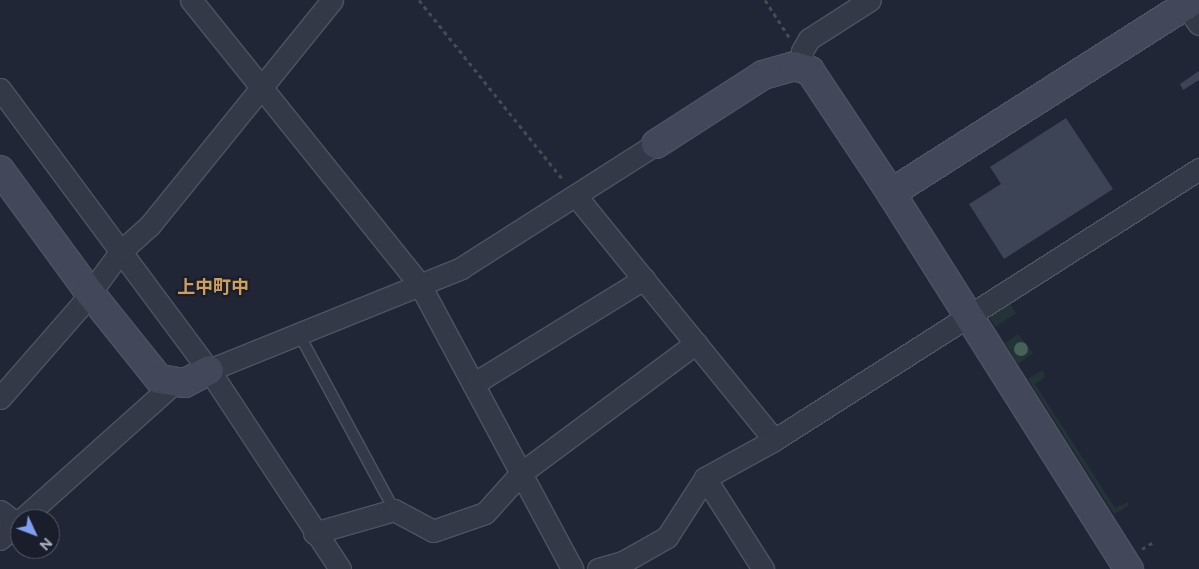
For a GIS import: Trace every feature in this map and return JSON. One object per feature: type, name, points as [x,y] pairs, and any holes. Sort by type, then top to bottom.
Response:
[{"type":"street","points":[[191,0],[420,285],[572,569]]},
{"type":"street","points":[[0,398],[90,293],[120,252],[150,226],[263,89],[313,21],[332,0]]},
{"type":"street","points":[[797,67],[808,39],[870,0]]},
{"type":"street","points":[[891,193],[1190,8]]},
{"type":"street","points":[[0,170],[90,293],[159,378],[174,383],[185,383],[209,370],[461,268],[763,75],[797,67],[810,71],[891,193],[1130,569]]},
{"type":"street","points":[[0,89],[209,370],[314,533],[340,569]]},
{"type":"street","points":[[598,569],[623,562],[667,537],[705,478],[774,440],[1199,169]]},
{"type":"street","points":[[576,196],[774,440]]},
{"type":"street","points":[[473,384],[644,279]]},
{"type":"street","points":[[314,533],[394,510],[433,531],[485,513],[521,473],[696,343]]},
{"type":"street","points":[[33,509],[174,383]]},
{"type":"street","points":[[705,478],[763,569]]},
{"type":"street","points":[[0,539],[10,530]]},
{"type":"lane","points":[[299,334],[394,510]]},
{"type":"path","points":[[419,0],[576,196]]},
{"type":"path","points":[[765,0],[795,46],[797,67]]},
{"type":"shaded area","points":[[1007,299],[1016,313],[995,327],[986,313]]},
{"type":"shaded area","points":[[1018,334],[1033,353],[1018,364],[1005,343]]},
{"type":"shaded area","points":[[1043,370],[1045,377],[1035,384],[1115,508],[1128,502],[1128,506],[1114,514],[1028,379]]},
{"type":"building","points":[[1199,71],[1199,80],[1183,90],[1180,84]]},
{"type":"building","points":[[1066,118],[1113,189],[1004,259],[969,204],[1001,184],[990,167]]},
{"type":"district","name":"上中町中","points":[[213,287]]}]
